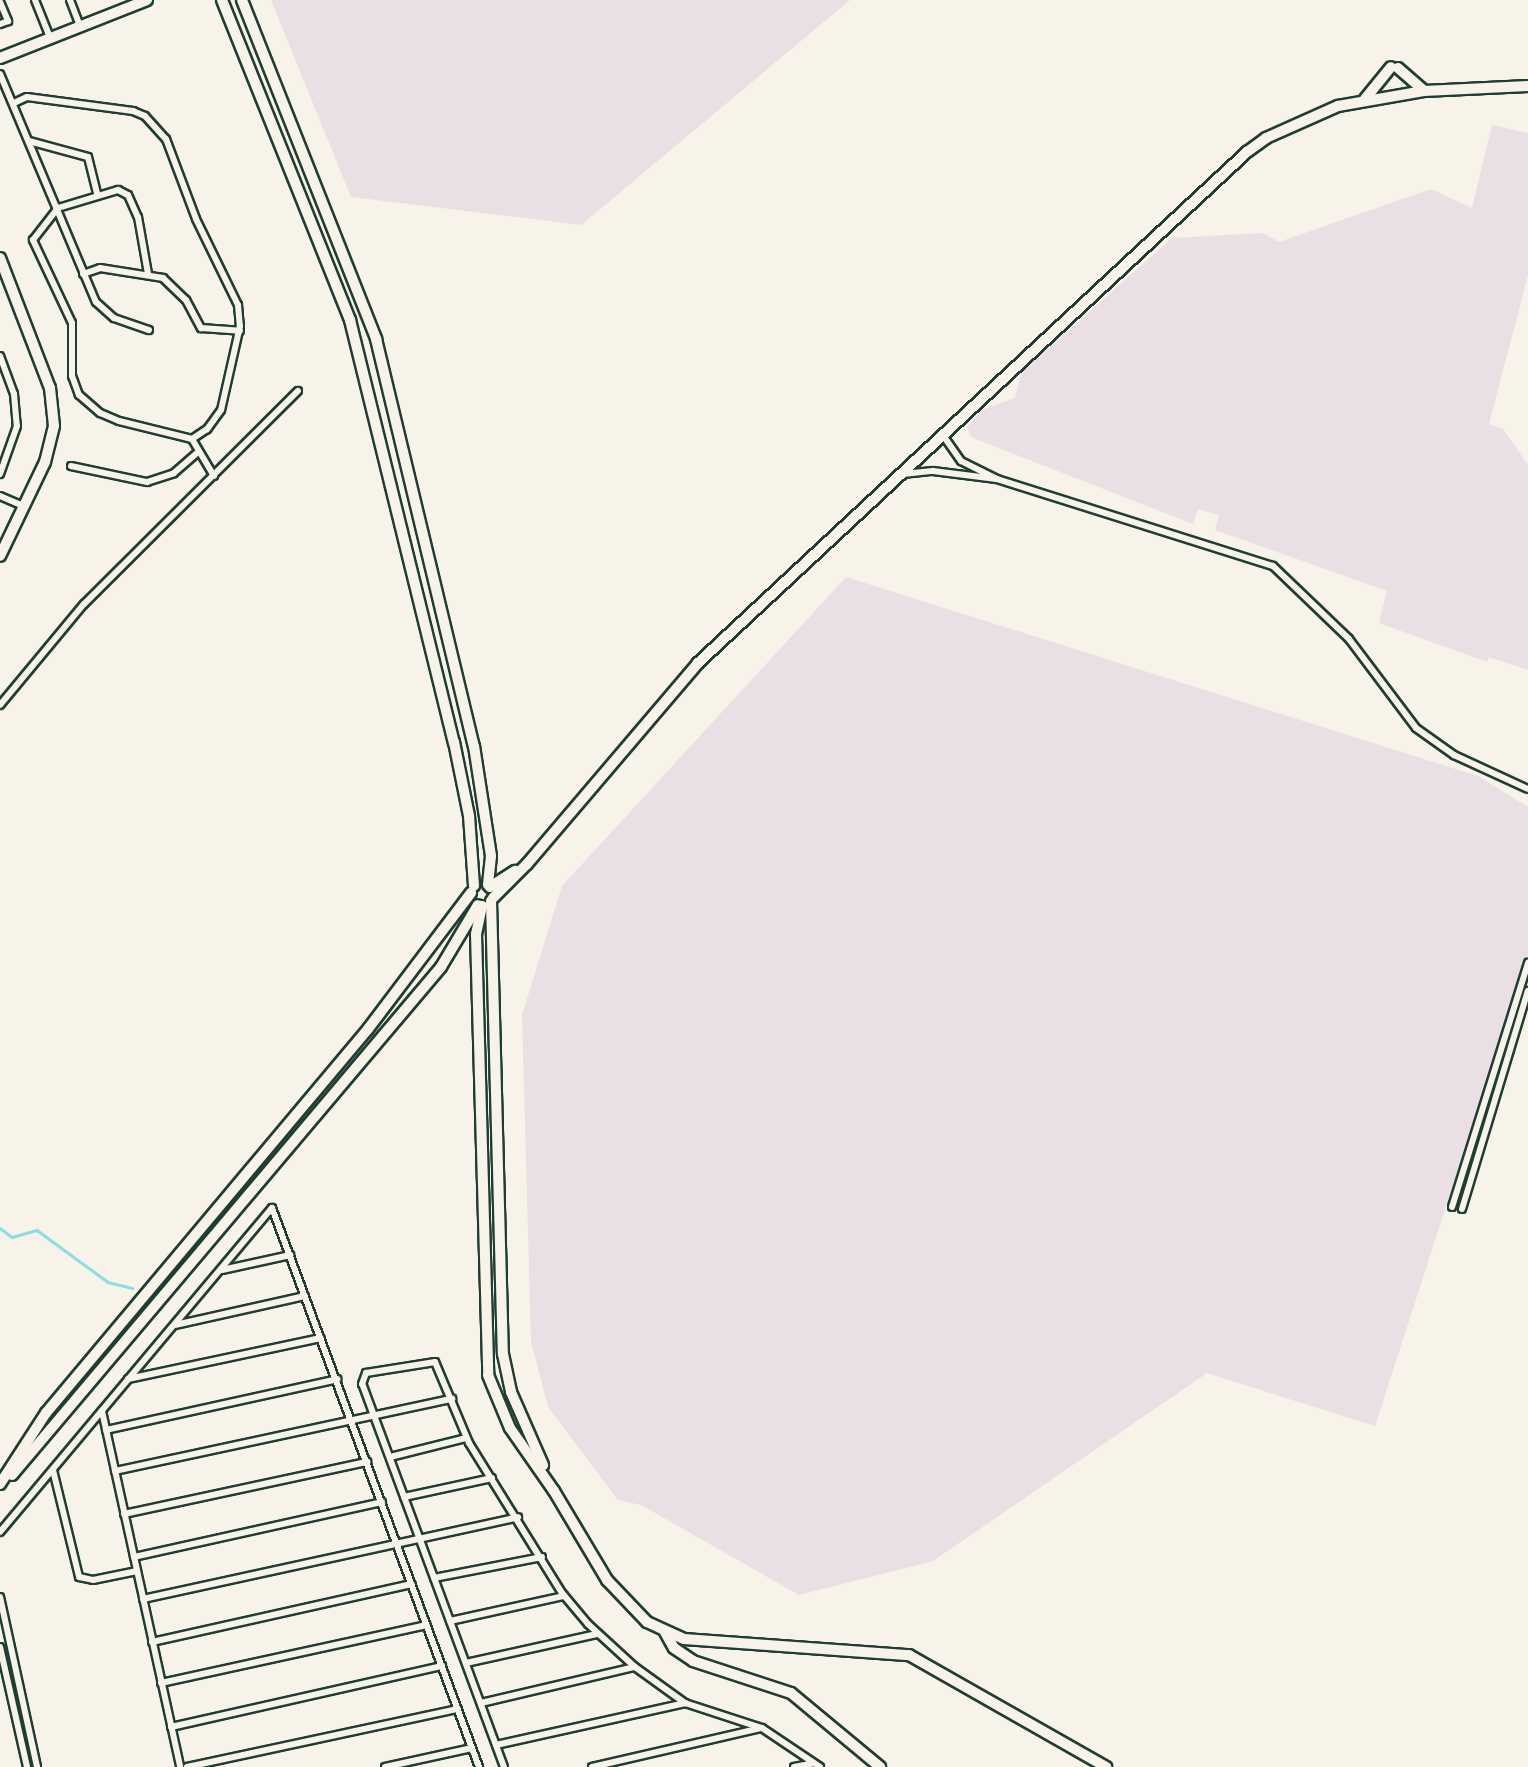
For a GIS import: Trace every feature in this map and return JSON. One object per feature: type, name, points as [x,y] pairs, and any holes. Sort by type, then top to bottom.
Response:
[{"type":"main road","points":[[0,58],[147,0]]},
{"type":"main road","points":[[0,1486],[46,1413],[368,1029],[472,890],[469,817],[454,742],[351,320],[222,0]]},
{"type":"main road","points":[[242,0],[376,340],[474,746],[491,856],[486,902],[476,934],[485,1358],[497,1406],[554,1491],[607,1580],[635,1611],[665,1632],[707,1643],[908,1655],[1106,1767]]},
{"type":"main road","points":[[1365,100],[1394,68],[1424,91]]},
{"type":"main road","points":[[0,1486],[441,967],[486,902],[527,864],[698,663],[941,433],[1247,152],[1284,129],[1338,106],[1424,91],[1528,86]]},
{"type":"main road","points":[[0,258],[36,344],[54,407],[52,443],[0,556]]},
{"type":"main road","points":[[491,856],[504,869],[527,864]]},
{"type":"main road","points":[[472,890],[489,886],[527,864]]},
{"type":"main road","points":[[472,890],[486,902],[503,1354],[511,1392],[554,1491]]},
{"type":"main road","points":[[665,1632],[674,1648],[693,1661],[792,1693],[880,1767]]},
{"type":"street","points":[[35,0],[51,40]]},
{"type":"street","points":[[70,0],[81,28]]},
{"type":"street","points":[[0,2],[8,21],[0,24]]},
{"type":"street","points":[[0,74],[58,208],[83,274],[104,311],[149,330]]},
{"type":"street","points":[[14,103],[27,97],[133,111],[157,127],[173,152],[196,219],[233,294],[240,331],[221,410],[207,429],[192,439],[119,421],[100,413],[79,395],[72,376],[72,323],[33,240],[58,208],[97,193],[118,190],[128,195],[138,217],[148,274]]},
{"type":"street","points":[[29,141],[89,156],[97,193]]},
{"type":"street","points":[[83,274],[100,268],[148,274],[173,284],[201,328],[240,331]]},
{"type":"street","points":[[0,356],[14,394],[18,426],[0,474]]},
{"type":"street","points":[[0,705],[69,619],[298,391]]},
{"type":"street","points":[[941,433],[961,461],[997,478],[1273,566],[1349,639],[1416,728],[1454,755],[1528,789]]},
{"type":"street","points":[[192,439],[197,453],[214,477]]},
{"type":"street","points":[[71,466],[147,482],[174,473],[197,453]]},
{"type":"street","points":[[898,474],[933,471],[997,478]]},
{"type":"street","points":[[0,496],[24,506]]},
{"type":"street","points":[[1452,1208],[1528,962]]},
{"type":"street","points":[[1462,1209],[1528,991]]},
{"type":"street","points":[[0,1532],[272,1208],[479,1767]]},
{"type":"street","points":[[220,1270],[290,1255]]},
{"type":"street","points":[[173,1326],[305,1296]]},
{"type":"street","points":[[128,1379],[321,1338]]},
{"type":"street","points":[[504,1767],[362,1384],[366,1373],[435,1362],[466,1438],[518,1517],[564,1596],[597,1634],[635,1667],[685,1703],[762,1728],[817,1765]]},
{"type":"street","points":[[106,1430],[337,1379]]},
{"type":"street","points":[[115,1471],[452,1399]]},
{"type":"street","points":[[102,1411],[180,1767]]},
{"type":"street","points":[[390,1457],[466,1438]]},
{"type":"street","points":[[124,1514],[368,1462]]},
{"type":"street","points":[[52,1470],[79,1577],[93,1580],[137,1571]]},
{"type":"street","points":[[404,1497],[492,1478]]},
{"type":"street","points":[[134,1557],[382,1502]]},
{"type":"street","points":[[143,1599],[518,1517]]},
{"type":"street","points":[[435,1578],[542,1557]]},
{"type":"street","points":[[152,1642],[412,1584]]},
{"type":"street","points":[[450,1621],[564,1596]]},
{"type":"street","points":[[0,1597],[37,1767]]},
{"type":"street","points":[[162,1683],[427,1625]]},
{"type":"street","points":[[466,1662],[597,1634]]},
{"type":"street","points":[[0,1647],[26,1763],[35,1758]]},
{"type":"street","points":[[171,1727],[442,1666]]},
{"type":"street","points":[[481,1703],[635,1667]]},
{"type":"street","points":[[496,1745],[685,1703]]},
{"type":"street","points":[[187,1767],[458,1709]]},
{"type":"street","points":[[592,1767],[762,1728]]},
{"type":"street","points":[[385,1767],[472,1748]]},
{"type":"street","points":[[794,1767],[817,1765]]},
{"type":"shaded area","points":[[271,0],[850,0],[581,225],[351,197]]},
{"type":"shaded area","points":[[1492,125],[1528,133],[1528,275],[1489,424],[1503,429],[1528,465],[1528,670],[1489,657],[1487,662],[1379,623],[1387,591],[1215,530],[1219,515],[1198,509],[1193,524],[971,437],[967,427],[982,410],[1015,398],[1021,373],[1172,238],[1263,233],[1279,242],[1431,189],[1472,208]]},
{"type":"shaded area","points":[[846,577],[1478,776],[1528,807],[1528,953],[1375,1426],[1207,1373],[933,1561],[799,1595],[641,1505],[618,1500],[548,1407],[531,1341],[522,1015],[562,886]]},
{"type":"waterway","points":[[0,1228],[12,1237],[37,1230],[108,1282],[132,1288]]}]
